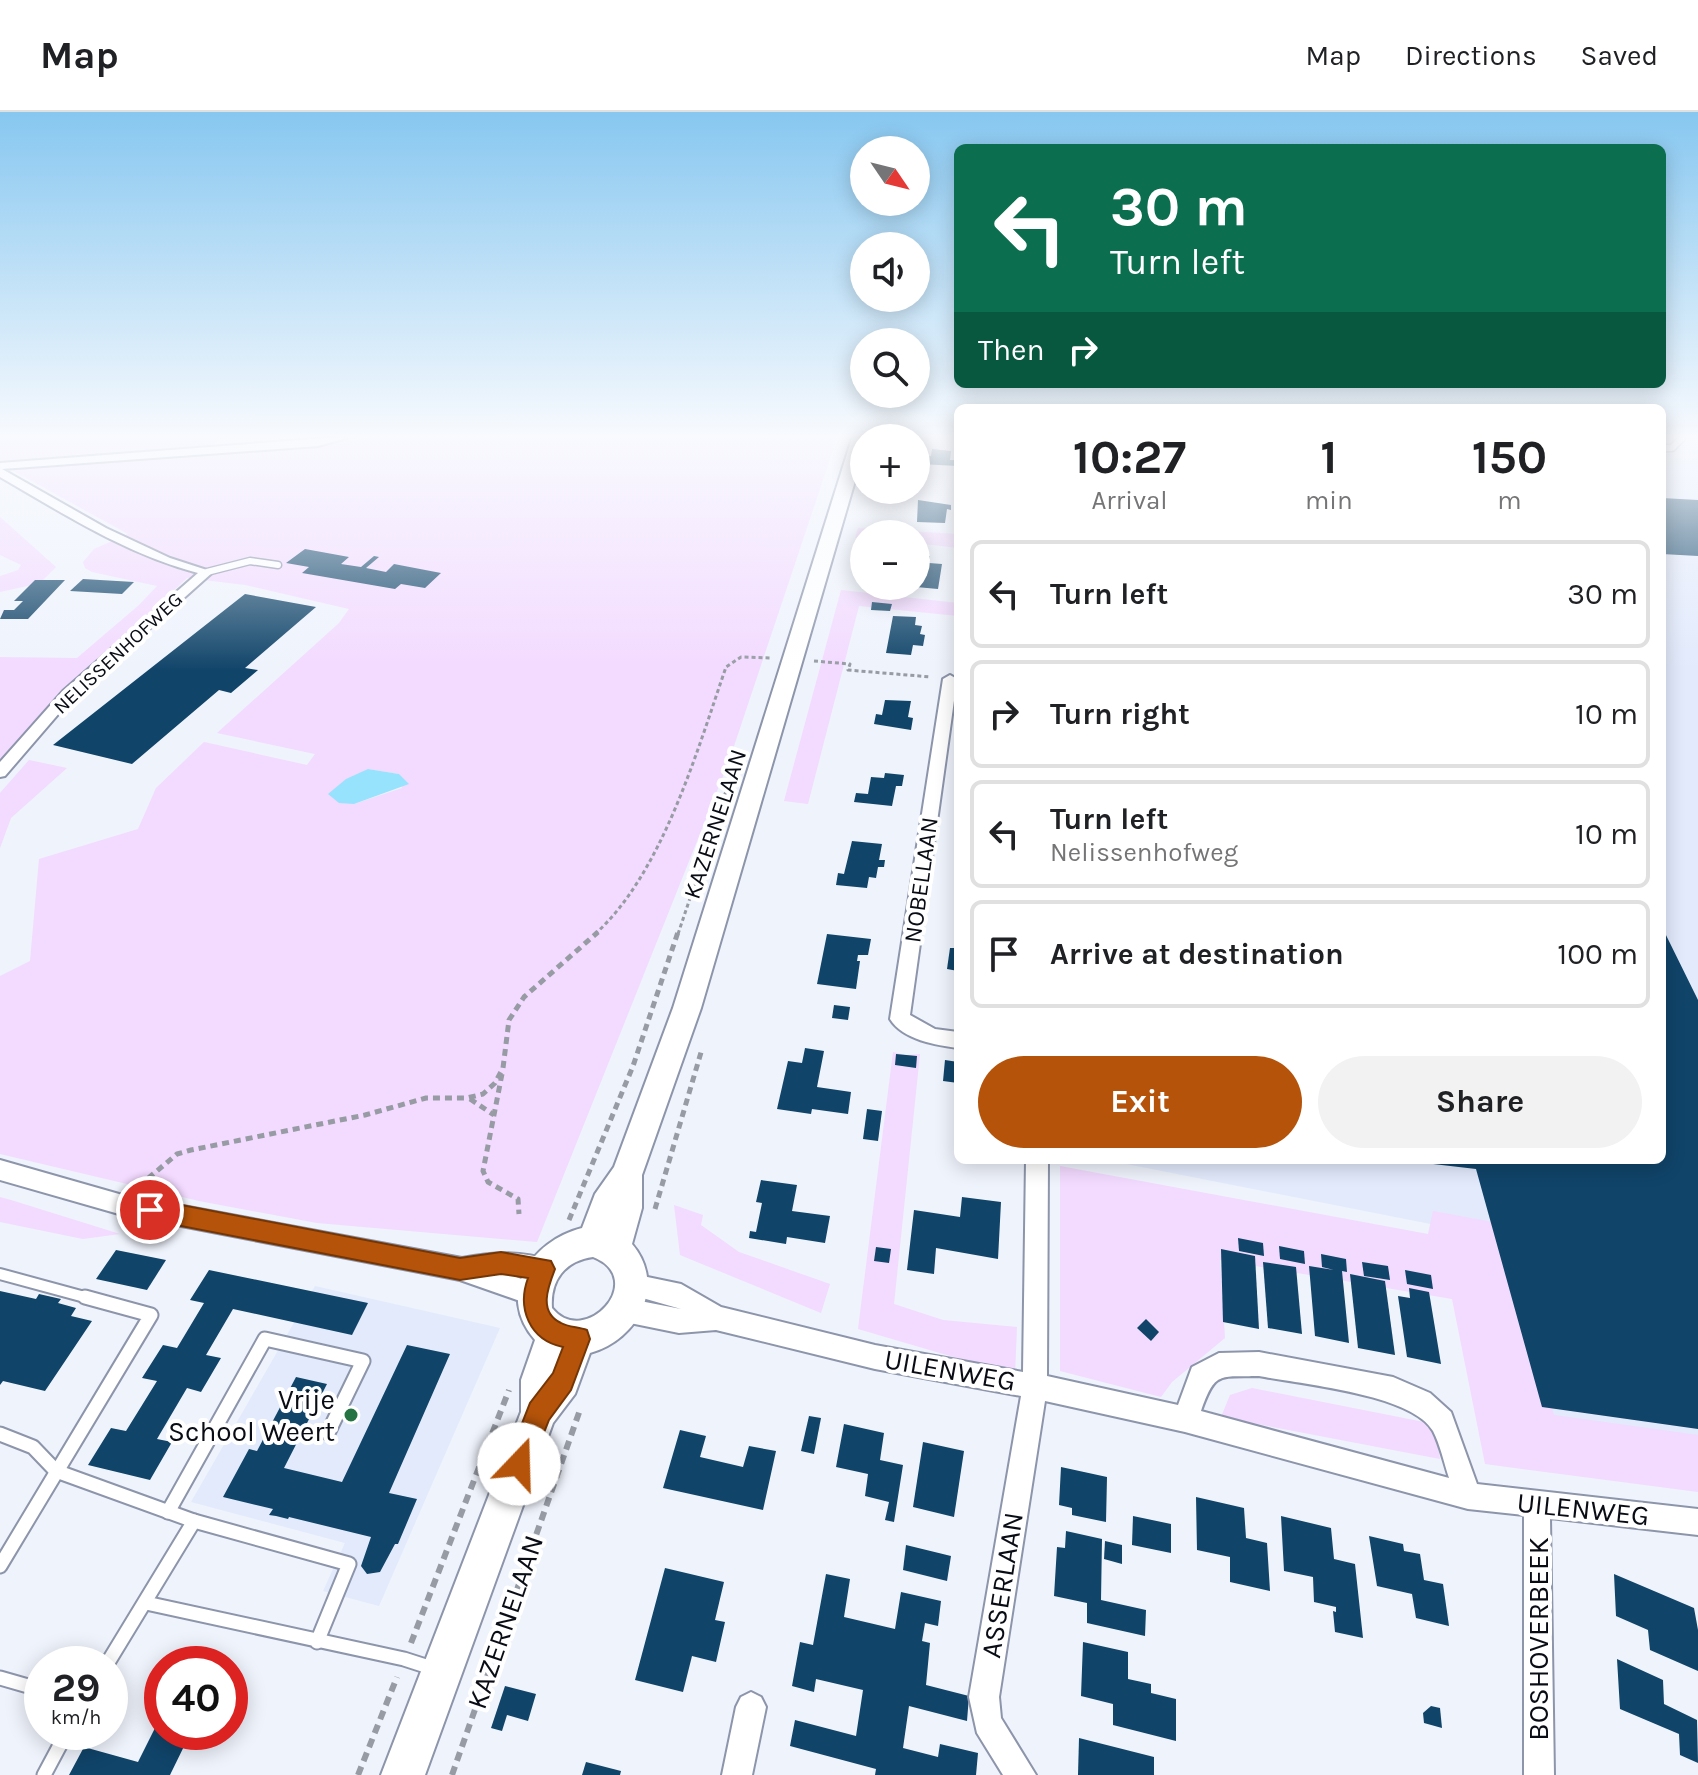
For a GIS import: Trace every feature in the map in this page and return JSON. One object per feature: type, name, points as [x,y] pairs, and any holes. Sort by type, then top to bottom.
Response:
[{"type":"street","points":[[77,516],[166,561],[207,572]]},
{"type":"street","name":"KAZERNELAAN","points":[[604,1245],[626,1208],[627,1175],[687,1008],[836,516]]},
{"type":"street","name":"NELISSENHOFWEG","points":[[0,772],[68,694],[207,572]]},
{"type":"street","name":"NOBELLAAN","points":[[950,679],[900,1019],[932,1037],[954,1040]]},
{"type":"street","points":[[1035,1386],[1037,1164]]},
{"type":"street","points":[[0,1170],[119,1204],[538,1282]]},
{"type":"street","points":[[604,1245],[628,1261],[629,1298],[599,1333],[566,1336],[539,1319],[538,1282],[565,1249],[604,1245]]},
{"type":"street","name":"UILENWEG","points":[[629,1298],[679,1321],[716,1318],[875,1357],[1035,1386],[1185,1419],[1468,1496],[1698,1522]]},
{"type":"street","name":"KAZERNELAAN","points":[[403,1775],[422,1665],[524,1400],[562,1381],[566,1336]]},
{"type":"street","points":[[1185,1419],[1201,1376],[1219,1365],[1259,1364],[1393,1389],[1421,1402],[1442,1421],[1468,1496]]},
{"type":"street","name":"ASSERLAAN","points":[[1021,1775],[987,1723],[984,1697],[1035,1386]]},
{"type":"street","name":"BOSHOVERBEEK","points":[[1537,1503],[1539,1775]]},
{"type":"street","points":[[737,1775],[751,1707]]},
{"type":"lane","points":[[207,572],[250,561],[278,565]]},
{"type":"lane","points":[[0,1274],[151,1315],[0,1566]]},
{"type":"lane","points":[[168,1512],[265,1339],[363,1361],[328,1433]]},
{"type":"lane","points":[[0,1434],[33,1447],[56,1471],[194,1521],[349,1564],[317,1642]]},
{"type":"lane","points":[[119,1646],[194,1521]]},
{"type":"lane","points":[[146,1603],[422,1665]]},
{"type":"lane","points":[[0,1678],[24,1685]]},
{"type":"lane","points":[[44,1775],[57,1750]]},
{"type":"path","points":[[519,1214],[518,1199],[488,1182],[483,1171],[500,1097],[509,1020],[524,997],[613,918],[635,891],[688,778],[726,667],[741,657],[770,658],[765,673]]},
{"type":"path","points":[[814,661],[850,664],[848,670],[950,679]]},
{"type":"path","name":"KAZERNELAAN","points":[[574,1204],[591,1172],[633,1066],[730,779]]},
{"type":"path","points":[[119,1204],[177,1154],[365,1115],[426,1098],[467,1098],[483,1094],[495,1083],[503,1068]]},
{"type":"path","points":[[467,1098],[494,1115]]},
{"type":"path","name":"KAZERNELAAN","points":[[452,1775],[586,1391]]},
{"type":"path","points":[[358,1775],[422,1665],[524,1400]]},
{"type":"shaded area","points":[[95,516],[811,516],[729,761],[537,1242],[317,1223],[199,1201],[0,1154],[0,976],[30,961],[39,859],[138,829],[156,788],[204,742],[307,765],[315,754],[217,733],[339,623],[349,609],[245,585],[187,578],[110,651],[0,771],[0,657],[77,658],[139,605],[157,586],[92,572],[85,568],[83,562],[94,549],[128,534]],"holes":[[[368,769],[399,774],[402,788],[354,804]]]},
{"type":"shaded area","points":[[1666,516],[1698,516],[1698,1465],[1526,1440],[1471,1232],[1126,1164],[1666,1164]]},
{"type":"shaded area","points":[[0,517],[56,567],[43,580],[0,592],[0,576],[18,570],[21,565],[0,555]]},
{"type":"shaded area","points":[[930,532],[954,534],[954,548],[930,545]]},
{"type":"shaded area","points":[[841,590],[850,591],[850,600],[954,603],[954,616],[859,606],[808,804],[784,801]]},
{"type":"shaded area","points":[[29,760],[67,768],[11,818],[0,848],[0,793]]},
{"type":"shaded area","points":[[893,1052],[920,1054],[894,1304],[943,1320],[1017,1327],[1015,1375],[858,1329]]},
{"type":"shaded area","points":[[1060,1166],[1428,1234],[1433,1211],[1493,1222],[1554,1415],[1698,1435],[1698,1492],[1485,1464],[1452,1299],[1220,1260],[1225,1338],[1172,1382],[1161,1397],[1060,1371]]},
{"type":"shaded area","points":[[0,1197],[120,1234],[83,1239],[0,1222]]},
{"type":"shaded area","points":[[674,1205],[703,1215],[701,1225],[739,1252],[830,1284],[821,1313],[680,1255]]},
{"type":"shaded area","name":"Vrije School Weert","points":[[315,1286],[500,1328],[379,1606],[323,1591],[345,1543],[191,1502]]},
{"type":"shaded area","points":[[1252,1388],[1434,1424],[1440,1459],[1221,1417],[1230,1395]]},
{"type":"water","points":[[368,769],[399,774],[409,784],[354,804],[339,803],[328,794],[346,779]]},
{"type":"building","points":[[917,516],[946,516],[945,523],[917,520]]},
{"type":"building","points":[[1666,516],[1698,516],[1698,556],[1666,554]]},
{"type":"building","points":[[305,549],[349,557],[341,564],[361,567],[374,556],[379,557],[366,568],[386,572],[394,564],[441,573],[425,588],[401,584],[395,589],[302,573],[309,567],[286,563]]},
{"type":"building","points":[[930,563],[942,564],[938,589],[930,588]]},
{"type":"building","points":[[83,579],[134,582],[122,594],[70,591]]},
{"type":"building","points":[[35,580],[65,580],[28,619],[0,619],[4,610],[14,610],[23,601],[14,601]]},
{"type":"building","points":[[245,594],[316,607],[245,668],[258,670],[231,693],[219,690],[132,764],[53,745]]},
{"type":"building","points":[[872,602],[892,604],[890,611],[871,610]]},
{"type":"building","points":[[893,616],[916,617],[915,625],[922,626],[920,634],[925,635],[923,646],[913,645],[911,655],[886,653]]},
{"type":"building","points":[[885,700],[911,701],[908,717],[913,718],[911,730],[874,724],[876,714],[882,715]]},
{"type":"building","points":[[885,773],[904,775],[902,786],[896,786],[892,806],[854,802],[856,793],[868,794],[871,777],[884,778]]},
{"type":"building","points":[[852,841],[882,844],[879,860],[885,860],[884,867],[878,867],[876,878],[869,877],[867,888],[836,885],[838,873],[844,874]]},
{"type":"building","points":[[827,934],[871,939],[868,955],[858,955],[856,989],[817,984]]},
{"type":"building","points":[[1666,935],[1698,1000],[1698,1429],[1542,1407],[1476,1169],[1433,1164],[1666,1164]]},
{"type":"building","points":[[950,948],[954,948],[954,970],[947,969]]},
{"type":"building","points":[[834,1005],[850,1007],[848,1020],[832,1018]]},
{"type":"building","points":[[805,1048],[824,1051],[817,1087],[851,1092],[848,1114],[812,1109],[811,1114],[777,1109],[788,1061],[802,1063]]},
{"type":"building","points":[[896,1054],[917,1056],[916,1068],[895,1065]]},
{"type":"building","points":[[945,1060],[954,1061],[954,1082],[943,1081]]},
{"type":"building","points":[[867,1109],[882,1111],[878,1141],[863,1139]]},
{"type":"building","points":[[761,1180],[797,1185],[792,1211],[830,1216],[825,1243],[787,1237],[786,1244],[749,1238],[750,1231],[756,1232],[762,1203],[756,1202]]},
{"type":"building","points":[[962,1197],[1001,1202],[998,1259],[936,1248],[934,1274],[907,1270],[914,1210],[960,1217]]},
{"type":"building","points":[[1238,1238],[1263,1243],[1264,1256],[1239,1251]]},
{"type":"building","points":[[1279,1246],[1304,1251],[1305,1264],[1280,1259]]},
{"type":"building","points":[[876,1247],[891,1249],[889,1263],[874,1261]]},
{"type":"building","points":[[1221,1249],[1255,1256],[1259,1329],[1223,1322]]},
{"type":"building","points":[[116,1250],[166,1260],[147,1290],[96,1279]]},
{"type":"building","points":[[1321,1254],[1346,1259],[1347,1272],[1342,1271],[1349,1343],[1315,1336],[1309,1266],[1334,1270],[1322,1267]]},
{"type":"building","points":[[1263,1262],[1296,1267],[1302,1334],[1268,1328]]},
{"type":"building","points":[[1362,1262],[1388,1266],[1390,1280],[1364,1276]]},
{"type":"building","points":[[209,1270],[368,1303],[352,1335],[233,1309],[206,1355],[221,1358],[201,1392],[187,1388],[157,1439],[172,1442],[150,1480],[88,1465],[111,1428],[126,1431],[157,1381],[142,1378],[163,1345],[177,1348],[204,1303],[190,1300]]},
{"type":"building","points":[[1405,1270],[1431,1275],[1433,1289],[1407,1284]]},
{"type":"building","points":[[1350,1274],[1385,1281],[1395,1355],[1358,1348]]},
{"type":"building","points":[[1409,1288],[1429,1292],[1441,1364],[1407,1357],[1398,1296],[1410,1298]]},
{"type":"building","points":[[0,1291],[36,1299],[39,1294],[61,1299],[58,1303],[76,1308],[71,1316],[92,1321],[45,1391],[3,1381],[0,1385]]},
{"type":"building","points":[[1146,1319],[1159,1332],[1151,1341],[1137,1328]]},
{"type":"building","points":[[407,1345],[450,1354],[389,1493],[417,1499],[398,1544],[395,1544],[380,1572],[367,1574],[361,1566],[371,1537],[269,1515],[273,1509],[223,1497],[249,1449],[257,1451],[296,1377],[327,1384],[284,1468],[342,1482]]},
{"type":"building","points":[[809,1416],[821,1418],[814,1454],[801,1451]]},
{"type":"building","points":[[844,1424],[884,1433],[880,1460],[903,1465],[894,1522],[885,1520],[889,1502],[865,1496],[868,1474],[836,1467]]},
{"type":"building","points":[[680,1430],[706,1436],[700,1457],[743,1467],[749,1446],[776,1451],[763,1510],[663,1488]]},
{"type":"building","points":[[923,1442],[964,1451],[954,1517],[913,1507]]},
{"type":"building","points":[[1061,1467],[1107,1477],[1106,1522],[1072,1515],[1072,1508],[1059,1505]]},
{"type":"building","points":[[1196,1497],[1244,1508],[1246,1538],[1267,1543],[1270,1591],[1230,1582],[1230,1557],[1197,1550]]},
{"type":"building","points":[[1133,1516],[1171,1524],[1171,1553],[1132,1545]]},
{"type":"building","points":[[1281,1516],[1331,1528],[1334,1559],[1355,1564],[1363,1638],[1335,1632],[1333,1611],[1336,1612],[1336,1607],[1314,1602],[1313,1577],[1284,1571]]},
{"type":"building","points":[[1066,1531],[1102,1539],[1101,1600],[1146,1610],[1145,1636],[1087,1623],[1087,1603],[1054,1596],[1057,1547],[1065,1548]]},
{"type":"building","points":[[1369,1536],[1403,1544],[1404,1551],[1420,1554],[1424,1580],[1443,1584],[1449,1626],[1416,1618],[1412,1594],[1377,1586]]},
{"type":"building","points":[[1105,1541],[1122,1545],[1122,1564],[1104,1559]]},
{"type":"building","points":[[906,1545],[951,1556],[947,1581],[903,1570]]},
{"type":"building","points":[[665,1568],[724,1582],[715,1620],[725,1622],[716,1662],[692,1656],[683,1692],[635,1680]]},
{"type":"building","points":[[826,1574],[850,1579],[844,1617],[895,1629],[901,1592],[941,1601],[938,1626],[925,1623],[922,1641],[930,1643],[926,1685],[969,1696],[967,1721],[909,1706],[903,1748],[938,1757],[940,1744],[978,1753],[976,1775],[875,1775],[876,1769],[790,1746],[795,1720],[856,1736],[863,1690],[816,1679],[814,1692],[792,1686],[800,1642],[813,1645]]},
{"type":"building","points":[[1614,1574],[1694,1608],[1698,1630],[1698,1671],[1650,1650],[1648,1630],[1616,1616]]},
{"type":"building","points":[[1083,1642],[1128,1652],[1128,1679],[1151,1684],[1151,1693],[1176,1699],[1176,1741],[1113,1725],[1113,1704],[1081,1696]]},
{"type":"building","points":[[1617,1659],[1663,1680],[1664,1704],[1697,1720],[1698,1763],[1680,1755],[1679,1734],[1620,1709]]},
{"type":"building","points":[[505,1686],[536,1694],[528,1721],[507,1715],[502,1731],[491,1728]]},
{"type":"building","points":[[1431,1706],[1440,1708],[1442,1728],[1424,1723],[1423,1713]]},
{"type":"building","points":[[1079,1738],[1154,1757],[1154,1775],[1078,1775]]},
{"type":"building","points":[[82,1750],[95,1750],[138,1762],[144,1750],[182,1750],[170,1775],[69,1775]]},
{"type":"building","points":[[586,1762],[621,1771],[620,1775],[582,1775]]},
{"type":"place","name":"Vrije School Weert","points":[[351,1415]]},
{"type":"route","points":[[150,1210],[460,1269],[501,1263],[543,1269],[534,1295],[539,1319],[554,1333],[578,1339],[562,1381],[539,1412],[519,1464]]}]
